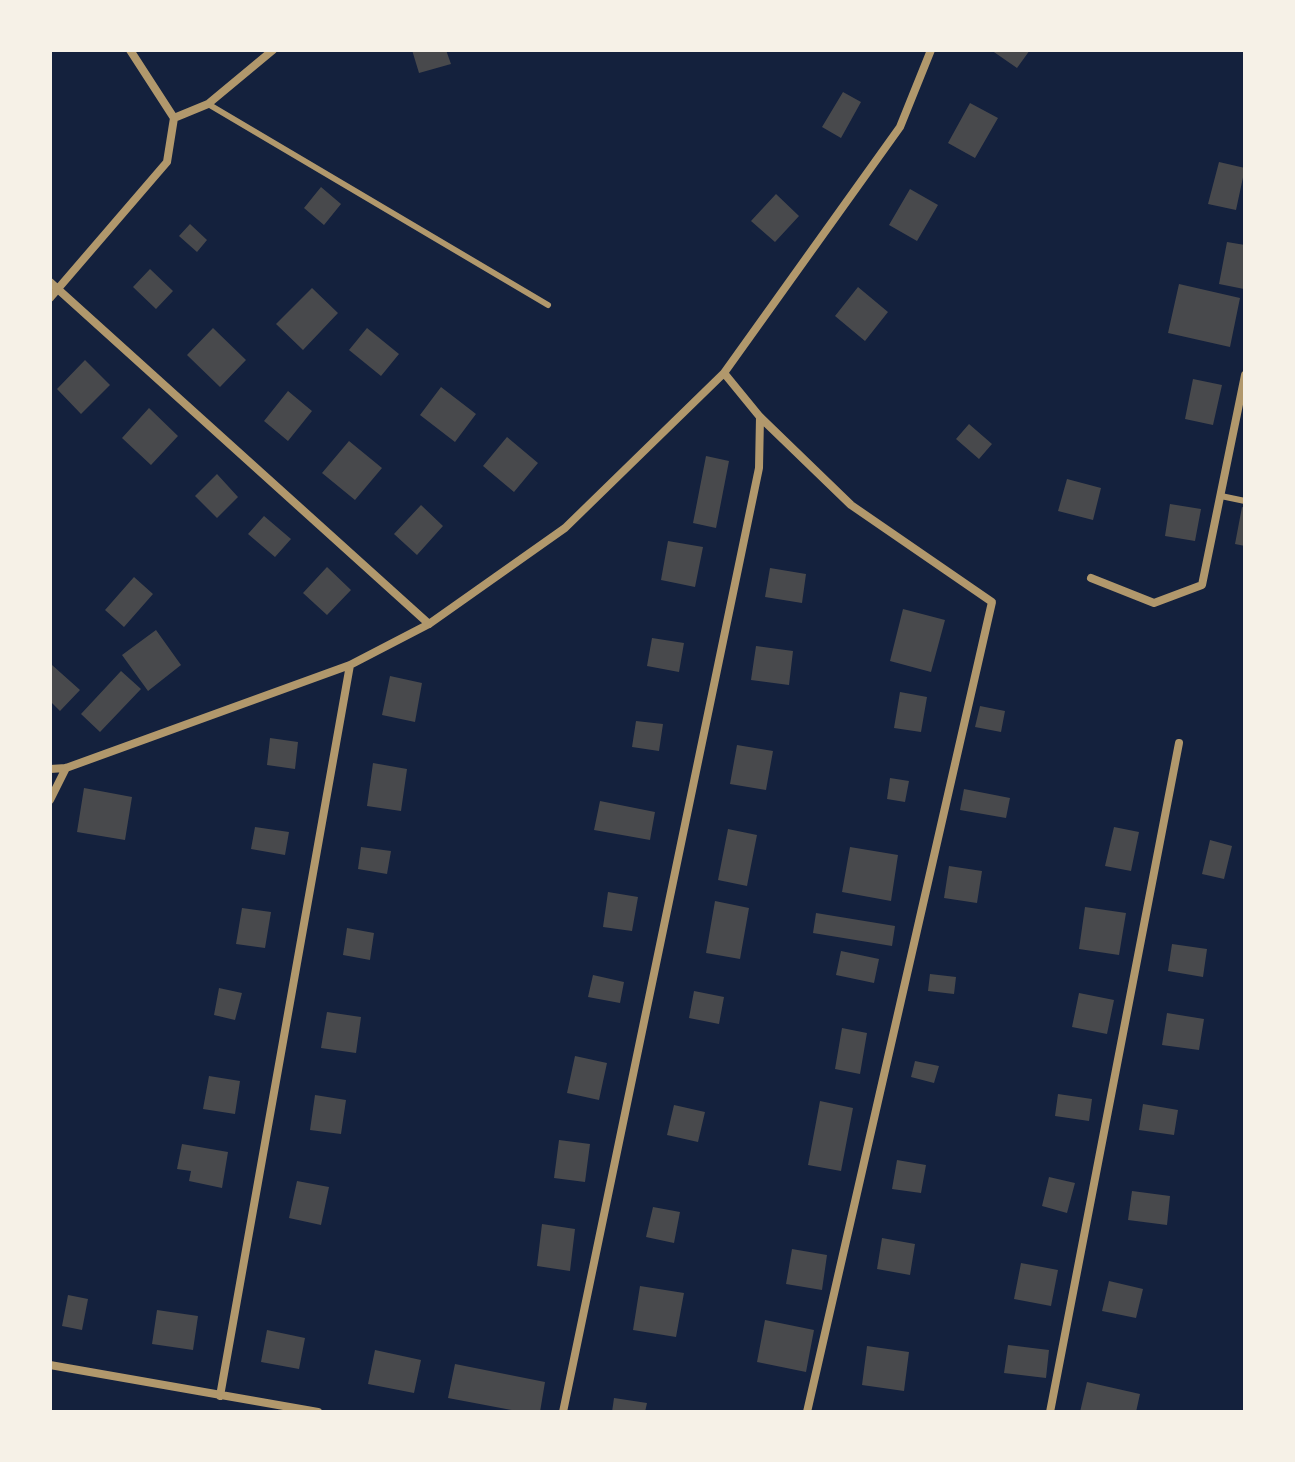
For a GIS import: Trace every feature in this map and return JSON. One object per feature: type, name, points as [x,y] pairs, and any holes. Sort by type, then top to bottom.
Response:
[{"type":"street","points":[[50,298],[54,285],[167,162],[174,118],[130,50]]},
{"type":"street","points":[[174,118],[208,104],[273,50]]},
{"type":"street","points":[[50,769],[66,768],[350,665],[429,624],[565,528],[724,373],[900,127],[931,50]]},
{"type":"street","points":[[54,285],[429,624]]},
{"type":"street","points":[[724,373],[760,417],[851,505],[992,602],[807,1412]]},
{"type":"street","points":[[1091,578],[1154,603],[1202,585],[1245,375]]},
{"type":"street","points":[[563,1412],[759,468],[760,417]]},
{"type":"street","points":[[220,1396],[350,665]]},
{"type":"street","points":[[1050,1412],[1179,743]]},
{"type":"street","points":[[50,800],[66,768]]},
{"type":"street","points":[[50,1365],[318,1412]]},
{"type":"lane","points":[[208,104],[548,305]]},
{"type":"lane","points":[[1221,496],[1245,501]]},
{"type":"building","points":[[412,50],[446,50],[451,64],[419,73]]},
{"type":"building","points":[[991,50],[1030,50],[1017,68]]},
{"type":"building","points":[[843,92],[861,102],[841,138],[822,127]]},
{"type":"building","points":[[970,103],[998,118],[975,158],[948,143]]},
{"type":"building","points":[[1219,162],[1245,168],[1236,210],[1208,204]]},
{"type":"building","points":[[321,187],[341,204],[324,225],[304,208]]},
{"type":"building","points":[[910,189],[938,205],[917,241],[889,225]]},
{"type":"building","points":[[776,194],[799,216],[775,242],[751,221]]},
{"type":"building","points":[[190,224],[207,240],[197,252],[179,236]]},
{"type":"building","points":[[1227,242],[1245,245],[1244,289],[1219,284]]},
{"type":"building","points":[[150,269],[173,291],[156,309],[133,287]]},
{"type":"building","points":[[1179,284],[1240,298],[1230,347],[1168,333]]},
{"type":"building","points":[[858,287],[888,312],[865,341],[835,316]]},
{"type":"building","points":[[312,288],[338,313],[303,350],[276,324]]},
{"type":"building","points":[[213,328],[246,360],[220,387],[187,355]]},
{"type":"building","points":[[367,328],[399,354],[381,376],[349,350]]},
{"type":"building","points":[[85,360],[110,385],[81,414],[57,389]]},
{"type":"building","points":[[1193,379],[1222,385],[1213,425],[1185,419]]},
{"type":"building","points":[[441,387],[476,414],[455,442],[420,415]]},
{"type":"building","points":[[288,391],[312,411],[288,441],[264,421]]},
{"type":"building","points":[[149,408],[178,436],[151,465],[122,438]]},
{"type":"building","points":[[969,424],[992,444],[979,459],[956,439]]},
{"type":"building","points":[[507,437],[538,463],[514,492],[483,466]]},
{"type":"building","points":[[349,441],[382,468],[355,500],[322,473]]},
{"type":"building","points":[[706,456],[729,461],[716,528],[693,523]]},
{"type":"building","points":[[217,474],[238,497],[217,518],[195,496]]},
{"type":"building","points":[[1067,479],[1101,488],[1093,520],[1058,511]]},
{"type":"building","points":[[1170,504],[1201,509],[1195,541],[1165,536]]},
{"type":"building","points":[[421,505],[443,526],[417,555],[394,534]]},
{"type":"building","points":[[1242,507],[1245,508],[1245,546],[1235,544]]},
{"type":"building","points":[[264,516],[291,539],[275,557],[248,534]]},
{"type":"building","points":[[668,541],[703,547],[695,587],[661,580]]},
{"type":"building","points":[[327,567],[351,590],[327,615],[303,593]]},
{"type":"building","points":[[770,568],[806,574],[802,603],[765,597]]},
{"type":"building","points":[[134,577],[153,594],[124,627],[105,610]]},
{"type":"building","points":[[903,609],[945,620],[931,672],[890,661]]},
{"type":"building","points":[[156,630],[181,665],[148,691],[122,655]]},
{"type":"building","points":[[652,638],[684,643],[679,672],[647,666]]},
{"type":"building","points":[[756,646],[793,651],[789,685],[751,680]]},
{"type":"building","points":[[52,665],[80,690],[60,711],[50,701]]},
{"type":"building","points":[[121,671],[141,689],[100,732],[81,714]]},
{"type":"building","points":[[390,676],[422,683],[415,722],[382,715]]},
{"type":"building","points":[[900,692],[927,697],[921,732],[894,728]]},
{"type":"building","points":[[980,706],[1005,711],[1001,732],[975,727]]},
{"type":"building","points":[[636,721],[663,724],[659,751],[632,747]]},
{"type":"building","points":[[270,738],[298,742],[295,769],[267,765]]},
{"type":"building","points":[[737,745],[773,751],[766,790],[730,784]]},
{"type":"building","points":[[373,763],[407,769],[401,811],[367,806]]},
{"type":"building","points":[[890,778],[909,781],[905,802],[887,799]]},
{"type":"building","points":[[84,788],[132,797],[125,840],[77,832]]},
{"type":"building","points":[[964,789],[1010,798],[1006,818],[960,810]]},
{"type":"building","points":[[600,801],[655,812],[650,840],[594,830]]},
{"type":"building","points":[[255,827],[289,832],[285,855],[251,849]]},
{"type":"building","points":[[1114,827],[1139,832],[1131,871],[1105,866]]},
{"type":"building","points":[[728,829],[757,835],[747,886],[718,880]]},
{"type":"building","points":[[1210,840],[1232,846],[1224,879],[1202,874]]},
{"type":"building","points":[[361,847],[391,851],[387,874],[358,869]]},
{"type":"building","points":[[850,847],[898,855],[891,901],[842,892]]},
{"type":"building","points":[[949,866],[982,871],[977,903],[944,898]]},
{"type":"building","points":[[608,892],[638,897],[632,931],[603,927]]},
{"type":"building","points":[[715,901],[749,908],[740,959],[706,953]]},
{"type":"building","points":[[1085,907],[1126,913],[1119,955],[1079,949]]},
{"type":"building","points":[[242,908],[271,912],[265,948],[236,944]]},
{"type":"building","points":[[816,913],[895,926],[892,946],[813,933]]},
{"type":"building","points":[[347,928],[374,933],[370,960],[343,955]]},
{"type":"building","points":[[1172,944],[1207,949],[1203,977],[1168,971]]},
{"type":"building","points":[[841,951],[879,959],[874,983],[836,975]]},
{"type":"building","points":[[930,974],[956,977],[954,994],[928,991]]},
{"type":"building","points":[[593,975],[624,982],[620,1003],[588,997]]},
{"type":"building","points":[[219,988],[242,993],[235,1020],[214,1015]]},
{"type":"building","points":[[694,991],[724,997],[719,1024],[689,1018]]},
{"type":"building","points":[[1079,993],[1114,1000],[1107,1034],[1072,1027]]},
{"type":"building","points":[[327,1012],[361,1017],[356,1053],[321,1048]]},
{"type":"building","points":[[1167,1013],[1204,1019],[1199,1050],[1162,1045]]},
{"type":"building","points":[[842,1028],[867,1033],[860,1074],[835,1069]]},
{"type":"building","points":[[575,1056],[607,1063],[599,1100],[567,1093]]},
{"type":"building","points":[[915,1061],[939,1066],[934,1083],[911,1077]]},
{"type":"building","points":[[209,1076],[240,1081],[235,1114],[203,1109]]},
{"type":"building","points":[[1058,1094],[1092,1099],[1089,1121],[1055,1116]]},
{"type":"building","points":[[315,1095],[346,1100],[341,1134],[310,1130]]},
{"type":"building","points":[[820,1101],[853,1108],[841,1171],[808,1165]]},
{"type":"building","points":[[1143,1104],[1178,1110],[1174,1135],[1139,1130]]},
{"type":"building","points":[[674,1105],[705,1112],[698,1142],[667,1135]]},
{"type":"building","points":[[559,1140],[590,1144],[585,1182],[554,1178]]},
{"type":"building","points":[[182,1144],[228,1152],[222,1188],[189,1181],[191,1171],[177,1169]]},
{"type":"building","points":[[897,1160],[926,1165],[921,1193],[892,1189]]},
{"type":"building","points":[[1049,1177],[1075,1183],[1067,1213],[1042,1206]]},
{"type":"building","points":[[297,1181],[329,1187],[321,1225],[289,1218]]},
{"type":"building","points":[[1132,1191],[1170,1196],[1167,1225],[1128,1220]]},
{"type":"building","points":[[653,1207],[680,1212],[674,1243],[646,1237]]},
{"type":"building","points":[[542,1224],[575,1229],[570,1271],[537,1266]]},
{"type":"building","points":[[882,1238],[915,1244],[910,1275],[877,1269]]},
{"type":"building","points":[[792,1249],[827,1255],[822,1290],[786,1284]]},
{"type":"building","points":[[1021,1263],[1058,1270],[1051,1306],[1014,1299]]},
{"type":"building","points":[[1109,1281],[1143,1289],[1136,1318],[1102,1311]]},
{"type":"building","points":[[640,1286],[684,1293],[676,1337],[633,1330]]},
{"type":"building","points":[[68,1295],[88,1299],[82,1330],[62,1326]]},
{"type":"building","points":[[157,1310],[198,1316],[193,1350],[152,1344]]},
{"type":"building","points":[[765,1320],[814,1330],[806,1372],[757,1362]]},
{"type":"building","points":[[267,1330],[305,1338],[299,1369],[261,1362]]},
{"type":"building","points":[[1008,1345],[1049,1350],[1046,1378],[1004,1373]]},
{"type":"building","points":[[867,1346],[909,1352],[904,1391],[862,1385]]},
{"type":"building","points":[[375,1350],[421,1360],[414,1393],[368,1384]]},
{"type":"building","points":[[455,1364],[545,1382],[540,1412],[522,1412],[448,1398]]},
{"type":"building","points":[[1087,1382],[1140,1394],[1136,1412],[1080,1412]]},
{"type":"building","points":[[614,1398],[647,1403],[645,1412],[612,1412]]}]
